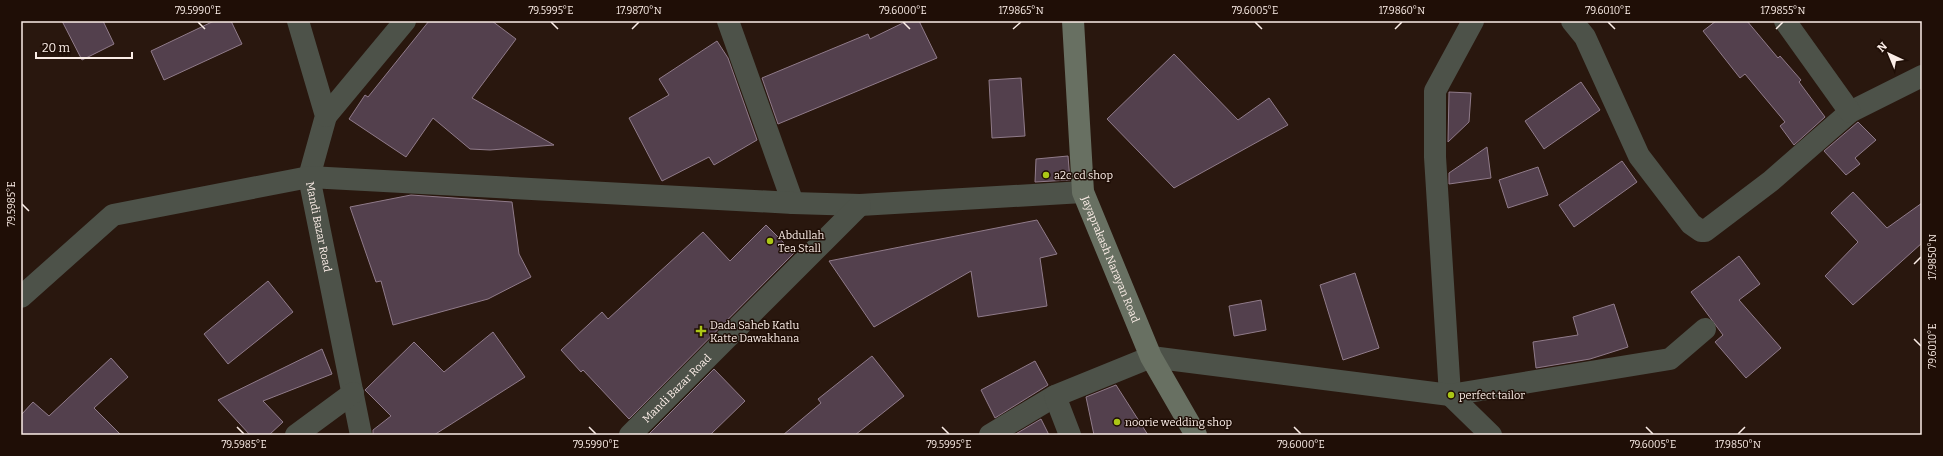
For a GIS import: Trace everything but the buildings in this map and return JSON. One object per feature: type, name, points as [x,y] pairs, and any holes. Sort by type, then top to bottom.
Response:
[{"type":"street","points":[[298,21],[326,116]]},
{"type":"street","points":[[326,116],[405,21]]},
{"type":"street","points":[[728,21],[793,203]]},
{"type":"street","name":"Jayaprakash Narayan Road","points":[[1073,21],[1083,192],[1151,357],[1196,435]]},
{"type":"street","points":[[1473,21],[1435,91],[1435,157],[1450,395],[1491,435]]},
{"type":"street","points":[[1572,21],[1585,37],[1639,156],[1691,224],[1700,231],[1705,231],[1771,181],[1850,112],[1922,76]]},
{"type":"street","points":[[1785,21],[1850,112]]},
{"type":"street","name":"Mandi Bazar Road","points":[[326,116],[309,177],[361,435]]},
{"type":"street","points":[[21,297],[113,215],[309,177],[793,203],[860,205],[1083,192]]},
{"type":"street","name":"Mandi Bazar Road","points":[[630,435],[860,205]]},
{"type":"street","points":[[990,435],[1055,396],[1151,357],[1450,395],[1670,359],[1705,329]]},
{"type":"street","points":[[296,435],[353,393]]},
{"type":"street","points":[[1055,396],[1070,435]]},
{"type":"place","name":"a2c cd shop","points":[[1046,175]]},
{"type":"place","name":"Abdullah Tea Stall","points":[[770,241]]},
{"type":"place","name":"Dada Saheb Katlu Katte Dawakhana","points":[[701,331]]},
{"type":"place","name":"perfect tailor","points":[[1451,395]]},
{"type":"place","name":"noorie wedding shop","points":[[1117,422]]}]
